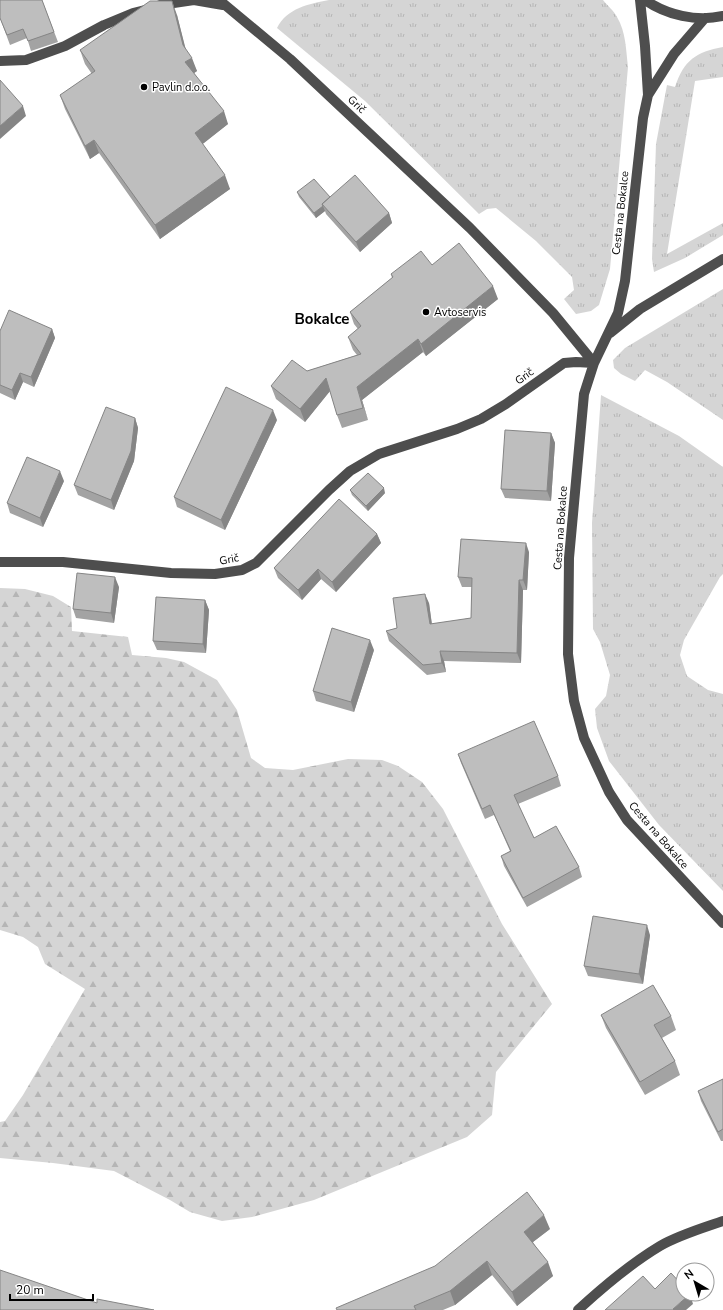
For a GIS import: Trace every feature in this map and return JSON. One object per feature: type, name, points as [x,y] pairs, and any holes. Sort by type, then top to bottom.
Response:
[{"type":"street","points":[[0,61],[26,60],[65,46],[104,25],[126,16],[161,5],[194,0],[221,2]]},
{"type":"street","name":"Cesta na Bokalce","points":[[640,0],[648,95],[643,118],[625,281],[618,313],[594,363],[584,394],[569,558],[568,654],[574,701],[584,738],[609,792],[624,815],[723,923]]},
{"type":"street","points":[[645,0],[677,15],[705,18],[723,16]]},
{"type":"street","name":"Grič","points":[[221,2],[290,59],[470,228],[553,313],[594,363]]},
{"type":"street","name":"Cesta na Bokalce","points":[[648,95],[674,54],[705,18]]},
{"type":"street","points":[[607,336],[640,309],[723,259]]},
{"type":"street","name":"Grič","points":[[0,562],[63,562],[171,573],[215,574],[242,570],[256,563],[350,471],[373,458],[398,448],[457,429],[481,419],[506,404],[549,372],[564,364],[576,362],[594,363]]},
{"type":"street","points":[[578,1310],[609,1281],[661,1245],[701,1228],[723,1221]]},
{"type":"green space","points":[[329,0],[603,0],[612,10],[622,29],[628,67],[610,269],[599,305],[591,311],[576,314],[564,299],[574,290],[572,277],[536,241],[496,208],[487,209],[479,214],[365,101],[277,28],[281,21],[293,11],[306,5]]},
{"type":"green space","points":[[723,47],[723,77],[695,81],[667,254],[723,223],[723,235],[685,258],[654,272],[652,259],[656,144],[667,85],[675,87],[682,70],[692,59],[705,52]]},
{"type":"green space","points":[[723,289],[723,420],[667,382],[645,370],[635,381],[621,374],[614,368],[613,360],[625,348]]},
{"type":"green space","points":[[601,395],[679,436],[723,467],[723,574],[684,640],[680,655],[687,676],[708,690],[723,694],[723,891],[659,825],[609,761],[597,728],[595,709],[606,696],[610,675],[600,642],[593,629],[592,523]]},
{"type":"green space","points":[[0,588],[25,589],[53,596],[71,607],[72,631],[128,637],[132,655],[166,658],[184,662],[217,680],[237,710],[251,758],[265,768],[293,770],[348,759],[382,760],[398,766],[422,782],[443,809],[502,924],[552,1004],[496,1072],[492,1115],[467,1137],[314,1200],[252,1217],[222,1221],[190,1212],[114,1171],[0,1158],[0,1122],[5,1121],[23,1095],[85,989],[45,964],[38,947],[23,937],[0,930]]},
{"type":"building","points":[[0,0],[42,0],[54,32],[28,41],[23,29],[7,35],[0,18]]},
{"type":"building","points":[[150,1],[172,1],[183,45],[192,58],[185,62],[224,111],[195,133],[225,175],[155,225],[94,140],[85,146],[60,95],[95,71],[80,50]]},
{"type":"building","points":[[0,80],[23,106],[0,126]]},
{"type":"building","points":[[355,175],[389,213],[356,242],[322,204]]},
{"type":"building","points":[[314,179],[330,197],[322,204],[323,206],[314,213],[297,192]]},
{"type":"building","points":[[459,243],[493,286],[421,344],[418,339],[357,387],[363,408],[337,415],[326,378],[300,409],[271,386],[292,360],[307,371],[361,354],[348,337],[361,326],[350,312],[393,277],[391,274],[421,251],[432,265]]},
{"type":"building","points":[[9,310],[52,329],[31,377],[20,373],[12,390],[0,385],[0,331]]},
{"type":"building","points":[[226,387],[273,410],[221,520],[174,497]]},
{"type":"building","points":[[106,407],[135,418],[131,451],[111,500],[74,485]]},
{"type":"building","points":[[505,430],[551,433],[547,491],[501,489]]},
{"type":"building","points":[[27,457],[60,471],[40,518],[7,503]]},
{"type":"building","points":[[368,473],[384,488],[366,506],[350,490]]},
{"type":"building","points":[[339,499],[377,534],[332,582],[318,569],[298,590],[274,568]]},
{"type":"building","points":[[461,539],[526,543],[523,580],[519,580],[517,653],[440,651],[442,663],[423,665],[386,631],[397,628],[393,598],[425,594],[430,624],[471,618],[472,578],[458,577]]},
{"type":"building","points":[[77,573],[115,577],[111,613],[73,609]]},
{"type":"building","points":[[156,597],[205,600],[203,644],[153,641]]},
{"type":"building","points":[[332,628],[370,640],[351,702],[313,691]]},
{"type":"building","points":[[534,721],[558,776],[514,795],[534,838],[556,826],[579,867],[523,898],[501,856],[511,851],[490,805],[482,809],[458,754]]},
{"type":"building","points":[[593,916],[647,925],[639,974],[584,966]]},
{"type":"building","points":[[653,985],[671,1016],[654,1025],[675,1061],[640,1082],[601,1015]]},
{"type":"building","points":[[723,1079],[723,1129],[718,1132],[698,1091]]},
{"type":"building","points":[[527,1192],[544,1215],[524,1232],[548,1262],[512,1292],[487,1261],[450,1291],[414,1306],[416,1310],[337,1310],[336,1308],[435,1266]]},
{"type":"building","points":[[0,1270],[97,1303],[97,1299],[154,1310],[0,1310]]},
{"type":"building","points":[[671,1273],[675,1277],[675,1302],[681,1302],[673,1309],[674,1310],[605,1310],[643,1276],[655,1289]]},
{"type":"place","name":"Pavlin d.o.o.","points":[[144,87]]},
{"type":"place","name":"Avtoservis","points":[[426,312]]},
{"type":"district","name":"Bokalce","points":[[322,319]]}]
